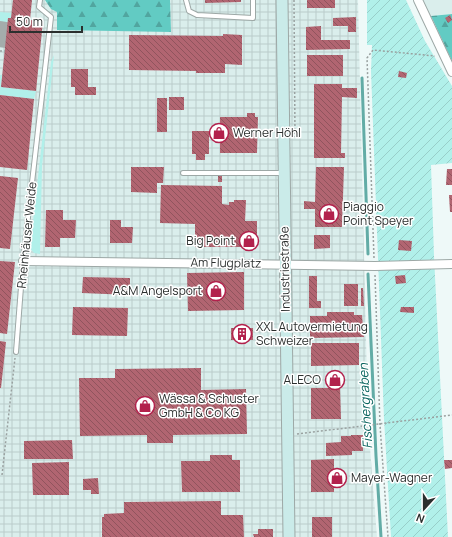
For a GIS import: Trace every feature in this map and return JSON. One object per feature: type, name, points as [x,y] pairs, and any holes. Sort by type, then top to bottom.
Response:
[{"type":"street","name":"Industriestraße","points":[[282,0],[289,537]]},
{"type":"street","points":[[418,0],[452,72]]},
{"type":"street","name":"Am Flugplatz","points":[[23,261],[375,266],[452,264]]},
{"type":"lane","name":"Rheinhäuser Weide","points":[[16,352],[23,261],[51,17],[39,7],[40,0]]},
{"type":"lane","points":[[186,0],[189,11],[197,15],[253,18],[253,0]]},
{"type":"lane","points":[[183,173],[284,173]]},
{"type":"path","points":[[388,537],[379,425],[367,58],[373,50],[444,57]]},
{"type":"path","points":[[0,51],[5,51]]},
{"type":"path","points":[[2,475],[16,352]]},
{"type":"path","points":[[288,435],[452,415]]},
{"type":"shaded area","points":[[0,0],[358,0],[368,422],[377,537],[0,537]]},
{"type":"shaded area","points":[[367,0],[406,0],[425,41],[452,86],[452,163],[431,165],[448,537],[391,537],[384,419],[371,71],[372,45],[367,45]]},
{"type":"shaded area","points":[[422,0],[452,0],[452,14],[431,16]]},
{"type":"shaded area","points":[[0,12],[12,13],[11,18],[8,18],[7,29],[0,28]]},
{"type":"shaded area","points":[[54,55],[42,166],[40,254],[34,253],[30,248],[51,62]]},
{"type":"shaded area","points":[[0,75],[2,75],[1,87],[36,91],[34,99],[0,95]]},
{"type":"green space","points":[[45,0],[170,0],[171,32],[57,30],[57,12],[51,9]]},
{"type":"green space","points":[[452,14],[452,61],[431,16]]},
{"type":"building","points":[[13,0],[32,0],[30,20],[43,21],[36,91],[1,87],[8,18],[11,18]]},
{"type":"building","points":[[205,0],[241,0],[241,2],[205,3]]},
{"type":"building","points":[[307,0],[335,0],[335,8],[307,8]]},
{"type":"building","points":[[450,15],[452,20],[448,23],[445,18]]},
{"type":"building","points":[[356,17],[356,32],[348,32],[348,26],[333,26],[333,18]]},
{"type":"building","points":[[321,26],[321,40],[350,40],[350,49],[306,50],[306,27]]},
{"type":"building","points":[[223,34],[242,35],[242,65],[225,64],[225,73],[129,70],[129,35],[223,36]]},
{"type":"building","points":[[307,55],[343,55],[343,76],[307,76]]},
{"type":"building","points":[[71,69],[88,69],[88,87],[96,87],[96,95],[75,95],[75,87],[71,87]]},
{"type":"building","points":[[399,71],[407,73],[406,78],[398,77]]},
{"type":"building","points":[[314,84],[342,84],[342,88],[357,88],[357,98],[342,97],[341,153],[345,153],[345,158],[314,158]]},
{"type":"building","points":[[0,95],[34,99],[27,170],[0,167]]},
{"type":"building","points":[[169,97],[184,97],[184,110],[169,110]]},
{"type":"building","points":[[157,98],[167,98],[167,132],[157,132]]},
{"type":"building","points":[[247,113],[255,113],[255,117],[258,117],[257,153],[220,153],[220,117],[247,117]]},
{"type":"building","points":[[192,131],[209,131],[209,154],[205,154],[205,160],[196,160],[196,154],[192,154]]},
{"type":"building","points":[[131,167],[164,167],[163,183],[157,183],[157,193],[131,192]]},
{"type":"building","points":[[316,167],[344,167],[342,227],[315,227],[315,209],[304,209],[304,201],[315,202]]},
{"type":"building","points":[[447,169],[452,169],[452,185],[446,185]]},
{"type":"building","points":[[218,173],[222,173],[222,182],[218,182]]},
{"type":"building","points":[[0,176],[18,178],[10,249],[0,248]]},
{"type":"building","points":[[161,185],[222,186],[222,204],[229,205],[229,202],[234,202],[234,200],[246,200],[245,221],[257,221],[257,242],[252,247],[195,247],[195,224],[160,223]]},
{"type":"building","points":[[449,195],[452,195],[452,212],[450,212]]},
{"type":"building","points":[[46,210],[63,210],[63,220],[76,220],[75,238],[60,238],[60,247],[45,247]]},
{"type":"building","points":[[110,220],[121,220],[121,227],[133,227],[132,243],[110,243]]},
{"type":"building","points":[[314,235],[330,235],[330,248],[314,249]]},
{"type":"building","points":[[399,240],[412,241],[411,251],[398,250]]},
{"type":"building","points":[[0,261],[15,262],[7,334],[0,333]]},
{"type":"building","name":"A&M Angelsport","points":[[244,272],[244,310],[188,311],[187,273]]},
{"type":"building","points":[[405,275],[406,283],[396,284],[395,276]]},
{"type":"building","points":[[309,276],[317,276],[317,301],[321,301],[321,308],[309,308]]},
{"type":"building","points":[[83,277],[130,278],[130,295],[82,293]]},
{"type":"building","points":[[344,284],[358,284],[358,306],[344,306]]},
{"type":"building","points":[[361,288],[363,288],[364,306],[361,306]]},
{"type":"building","points":[[73,307],[128,308],[127,336],[72,335]]},
{"type":"building","points":[[401,307],[414,307],[414,313],[400,312]]},
{"type":"building","points":[[327,312],[354,312],[354,315],[362,315],[364,337],[310,338],[310,316],[327,316]]},
{"type":"building","name":"XXL Autovermietung Schweizer","points":[[231,328],[253,328],[253,340],[231,340]]},
{"type":"building","points":[[0,341],[6,342],[1,388],[0,388]]},
{"type":"building","points":[[311,343],[359,343],[359,365],[311,366]]},
{"type":"building","points":[[201,368],[201,390],[246,389],[247,434],[173,435],[173,443],[147,443],[147,435],[80,436],[79,378],[115,378],[115,369]]},
{"type":"building","points":[[311,388],[340,388],[341,419],[311,419]]},
{"type":"building","points":[[363,435],[363,451],[352,451],[352,455],[326,456],[326,443],[341,442],[341,436]]},
{"type":"building","points":[[72,440],[73,459],[24,459],[24,441]]},
{"type":"building","points":[[210,455],[232,455],[232,460],[240,460],[240,492],[182,492],[181,461],[210,461]]},
{"type":"building","points":[[334,459],[334,492],[311,492],[311,460]]},
{"type":"building","points":[[444,460],[452,460],[452,468],[445,469]]},
{"type":"building","points":[[69,462],[69,495],[33,495],[32,463]]},
{"type":"building","points":[[98,478],[99,494],[91,494],[91,490],[83,490],[83,479]]},
{"type":"building","points":[[221,501],[221,515],[243,515],[244,537],[102,537],[102,517],[104,517],[104,514],[124,513],[124,502]]},
{"type":"building","points":[[312,517],[332,517],[332,537],[312,537]]},
{"type":"building","points":[[258,529],[273,529],[273,537],[254,537],[253,534],[258,534]]},
{"type":"waterway","name":"Fischergraben","points":[[362,78],[368,254]]},
{"type":"waterway","name":"Fischergraben","points":[[368,274],[381,537]]},
{"type":"taxiway","points":[[0,34],[6,35]]},
{"type":"place","name":"Werner Höhl","points":[[219,133]]},
{"type":"place","name":"Piaggio Point Speyer","points":[[329,214]]},
{"type":"place","name":"Big Point","points":[[249,241]]},
{"type":"place","name":"A&M Angelsport","points":[[216,291]]},
{"type":"place","name":"XXL Autovermietung Schweizer","points":[[242,334]]},
{"type":"place","name":"ALECO","points":[[335,380]]},
{"type":"place","name":"Wässa & Schuster GmbH & Co KG","points":[[145,406]]},
{"type":"place","name":"Mayer-Wagner","points":[[337,478]]}]
